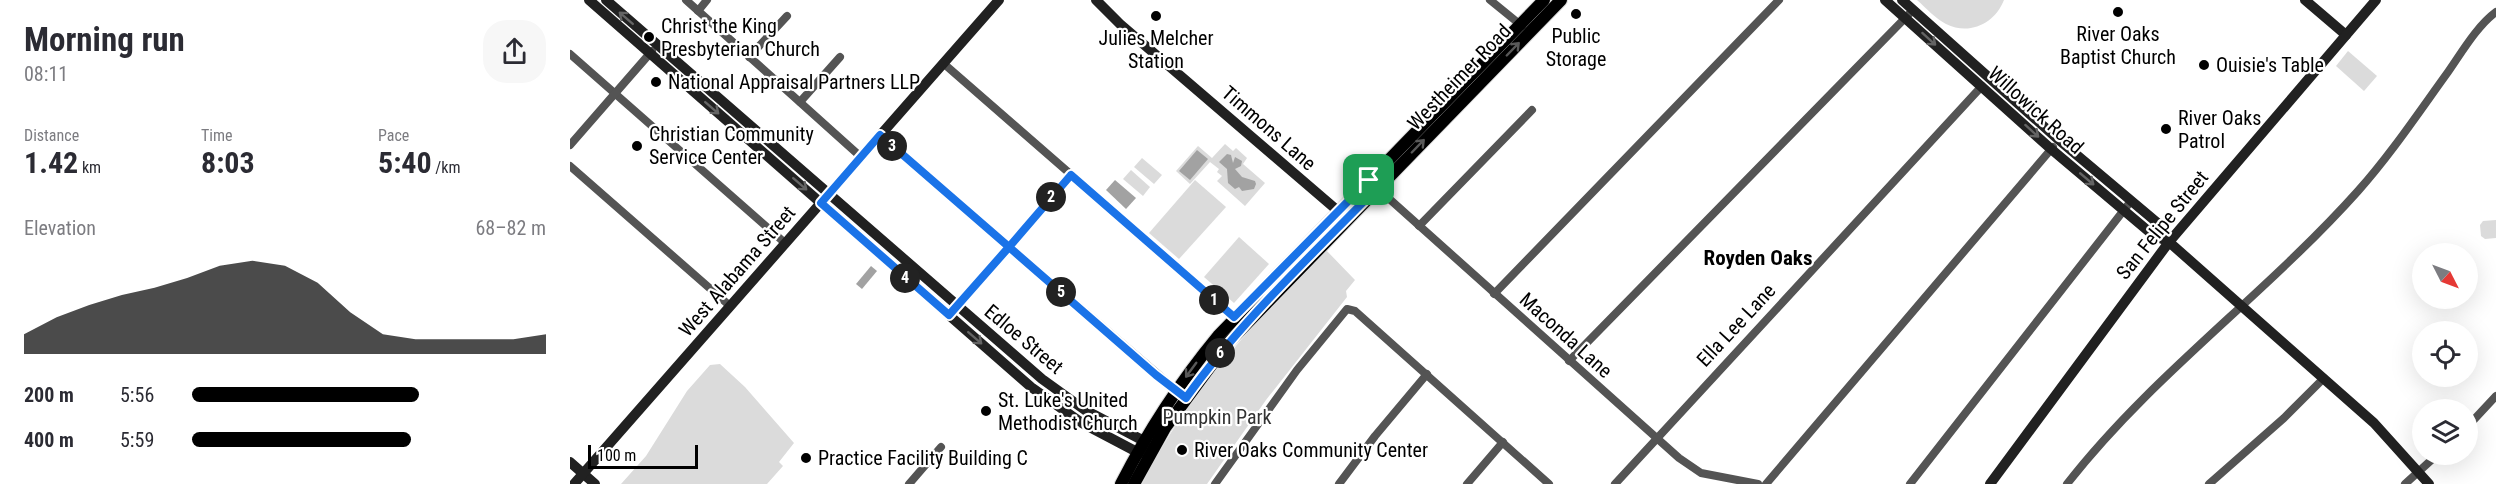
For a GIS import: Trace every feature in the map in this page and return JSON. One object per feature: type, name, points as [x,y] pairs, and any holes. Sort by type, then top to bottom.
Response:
[{"type":"main road","name":"Edloe Street","points":[[589,0],[653,49],[741,125],[828,194],[1021,360],[1085,410],[1144,449]]},
{"type":"main road","name":"Edloe Street","points":[[606,0],[653,49]]},
{"type":"main road","name":"West Alabama Street","points":[[574,484],[999,0]]},
{"type":"main road","name":"Timmons Lane","points":[[1096,0],[1338,211]]},
{"type":"main road","name":"Westheimer Road","points":[[1525,29],[1544,0]]},
{"type":"main road","name":"Westheimer Road","points":[[1293,266],[1331,236],[1373,184],[1525,29],[1561,0]]},
{"type":"main road","name":"Willowick Road","points":[[1885,0],[1910,14],[1982,71],[2055,145]]},
{"type":"main road","name":"Willowick Road","points":[[1902,0],[1910,14],[1982,86],[2127,205],[2160,225],[2169,242],[2374,423],[2429,484]]},
{"type":"main road","points":[[2305,0],[2346,35]]},
{"type":"main road","name":"San Felipe Street","points":[[1990,484],[2169,242],[2376,0]]},
{"type":"main road","points":[[1982,71],[1982,86]]},
{"type":"main road","name":"Ella Lee Lane","points":[[1982,86],[1991,79]]},
{"type":"main road","name":"Edloe Street","points":[[741,125],[821,203],[1031,387],[1074,417],[1144,449]]},
{"type":"main road","name":"Westheimer Road","points":[[1121,484],[1181,394],[1210,364],[1239,322],[1293,266],[1338,211],[1373,184]]},
{"type":"main road","points":[[1331,236],[1338,211]]},
{"type":"main road","points":[[896,270],[905,261]]},
{"type":"main road","points":[[1012,370],[1021,360]]},
{"type":"main road","name":"Westheimer Road","points":[[1134,484],[1144,449]]},
{"type":"main road","points":[[570,462],[595,484]]},
{"type":"street","points":[[686,0],[861,157]]},
{"type":"street","points":[[698,11],[707,0]]},
{"type":"street","points":[[1491,0],[1525,29]]},
{"type":"street","points":[[1494,294],[1779,0]]},
{"type":"street","points":[[2067,484],[2089,456],[2138,403],[2298,255],[2360,189],[2391,151],[2471,41],[2496,12]]},
{"type":"street","points":[[1569,361],[1910,14]]},
{"type":"street","points":[[749,57],[787,16]]},
{"type":"street","points":[[570,145],[653,49]]},
{"type":"street","points":[[570,54],[785,243]]},
{"type":"street","points":[[800,102],[840,57]]},
{"type":"street","points":[[943,63],[1239,322]]},
{"type":"street","name":"Ella Lee Lane","points":[[1615,484],[1982,86]]},
{"type":"street","points":[[1419,226],[1532,110]]},
{"type":"street","points":[[880,135],[1181,394]]},
{"type":"street","points":[[1766,484],[2055,145]]},
{"type":"street","points":[[570,166],[730,306]]},
{"type":"street","points":[[949,315],[1071,175]]},
{"type":"street","name":"Maconda Lane","points":[[1373,184],[1656,438],[1701,473],[1758,484]]},
{"type":"street","points":[[1910,484],[2127,205]]},
{"type":"street","points":[[1215,484],[1297,370],[1347,309],[1355,311],[1549,484]]},
{"type":"street","points":[[1339,484],[1375,436],[1427,374]]},
{"type":"street","points":[[2209,484],[2284,418],[2324,378]]},
{"type":"street","points":[[2478,415],[2496,396]]},
{"type":"street","points":[[1467,484],[1503,442]]},
{"type":"street","points":[[909,484],[941,447]]},
{"type":"street","points":[[2405,484],[2426,465]]},
{"type":"green space","points":[[1917,0],[2004,0],[1995,15],[1988,21],[1973,28],[1964,29],[1942,22]]},
{"type":"green space","points":[[2348,51],[2377,76],[2364,91],[2336,66]]},
{"type":"green space","points":[[1225,144],[1233,151],[1236,148],[1247,158],[1243,164],[1265,183],[1245,206],[1217,181],[1222,176],[1217,172],[1219,169],[1210,162],[1190,184],[1176,171],[1198,146],[1212,158]]},
{"type":"green space","points":[[1142,158],[1162,175],[1154,184],[1134,167]]},
{"type":"green space","points":[[1131,170],[1150,187],[1143,196],[1123,179]]},
{"type":"green space","points":[[1195,180],[1226,207],[1179,259],[1149,233]]},
{"type":"green space","points":[[2496,220],[2496,238],[2485,239],[2481,236],[2480,225],[2483,221]]},
{"type":"green space","points":[[1239,237],[1269,264],[1234,303],[1204,277]]},
{"type":"green space","name":"Pumpkin Park","points":[[1326,250],[1355,280],[1346,291],[1347,297],[1266,400],[1207,484],[1142,484],[1180,419],[1224,360]]},
{"type":"green space","points":[[720,364],[745,387],[794,443],[779,462],[783,466],[767,484],[621,484],[646,456],[687,391],[710,365]]},
{"type":"shaded area","points":[[1197,150],[1208,159],[1190,180],[1179,171]]},
{"type":"shaded area","points":[[1227,154],[1231,155],[1233,163],[1235,157],[1242,161],[1241,166],[1235,169],[1242,177],[1255,181],[1254,189],[1242,191],[1239,187],[1235,189],[1228,183],[1227,169],[1219,162]]},
{"type":"shaded area","points":[[1115,180],[1136,198],[1126,209],[1106,190]]},
{"type":"shaded area","points":[[871,266],[877,271],[862,289],[856,284]]},
{"type":"place","name":"River Oaks Baptist Church","points":[[2118,12]]},
{"type":"place","name":"Public Storage","points":[[1576,14]]},
{"type":"place","name":"Julies Melcher Station","points":[[1156,16]]},
{"type":"place","name":"Christ the King Presbyterian Church","points":[[649,37]]},
{"type":"place","name":"Ouisie's Table","points":[[2204,65]]},
{"type":"place","name":"National Appraisal Partners LLP","points":[[656,82]]},
{"type":"place","name":"River Oaks Patrol","points":[[2166,129]]},
{"type":"place","name":"Christian Community Service Center","points":[[637,146]]},
{"type":"place","name":"St. Luke's United Methodist Church","points":[[986,411]]},
{"type":"place","name":"River Oaks Community Center","points":[[1182,450]]},
{"type":"place","name":"Practice Facility Building C","points":[[806,458]]},
{"type":"district","name":"Royden Oaks","points":[[1758,258]]},
{"type":"route","points":[[1369,180],[1234,317],[1071,175],[1009,247],[880,135],[821,203],[949,315],[1009,247],[1156,375],[1186,398],[1210,364],[1243,326],[1377,188],[1369,180]]}]
